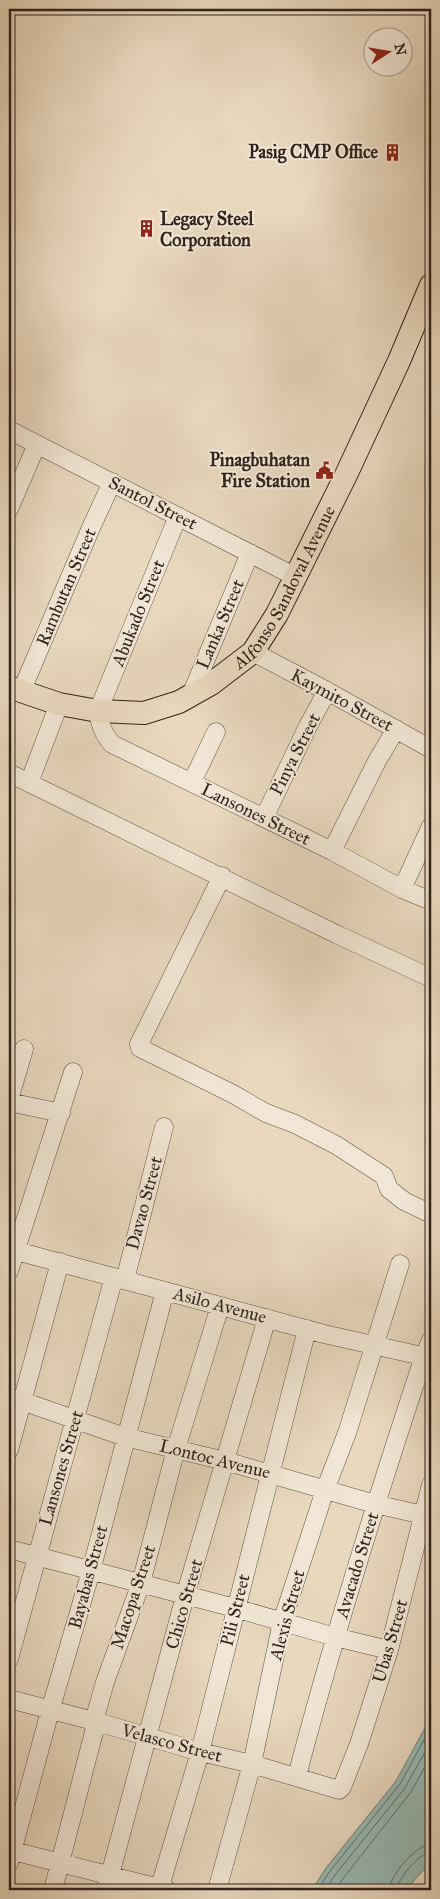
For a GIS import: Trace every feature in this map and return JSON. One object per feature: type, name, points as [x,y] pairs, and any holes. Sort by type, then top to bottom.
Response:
[{"type":"main road","name":"Alfonso Sandoval Avenue","points":[[15,690],[59,704],[98,711],[144,713],[179,702],[211,684],[253,652],[277,614],[358,450],[431,285]]},
{"type":"street","name":"Santol Street","points":[[9,430],[296,577]]},
{"type":"street","points":[[9,509],[37,444]]},
{"type":"street","name":"Rambutan Street","points":[[15,690],[112,482]]},
{"type":"street","name":"Abukado Street","points":[[98,711],[178,516]]},
{"type":"street","name":"Lanka Street","points":[[191,695],[250,553]]},
{"type":"street","name":"Kaymito Street","points":[[253,652],[431,748]]},
{"type":"street","name":"Pinya Street","points":[[264,818],[327,691]]},
{"type":"street","points":[[29,783],[59,704]]},
{"type":"street","name":"Lansones Street","points":[[98,711],[106,737],[112,744],[332,851],[402,889],[431,902]]},
{"type":"street","points":[[332,851],[377,761],[396,729]]},
{"type":"street","points":[[192,782],[216,732]]},
{"type":"street","points":[[9,773],[222,876],[338,935],[431,978]]},
{"type":"street","points":[[402,889],[431,826]]},
{"type":"street","points":[[222,876],[139,1044],[140,1048],[233,1094],[266,1113],[295,1124],[336,1145],[384,1176],[389,1189],[404,1201],[431,1214]]},
{"type":"street","points":[[24,1049],[9,1101],[61,1113]]},
{"type":"street","points":[[9,1271],[12,1250],[61,1113],[73,1072]]},
{"type":"street","name":"Davao Street","points":[[119,1278],[164,1127]]},
{"type":"street","name":"Asilo Avenue","points":[[12,1250],[307,1329],[374,1345],[429,1351]]},
{"type":"street","points":[[9,1450],[15,1399],[60,1262]]},
{"type":"street","name":"Alexis Street","points":[[217,1890],[252,1764],[282,1622],[325,1490],[347,1433],[400,1264]]},
{"type":"street","name":"Lansones Street","points":[[9,1659],[75,1419],[119,1278]]},
{"type":"street","name":"Bayabas Street","points":[[10,1855],[91,1571],[165,1291]]},
{"type":"street","name":"Macopa Street","points":[[53,1890],[95,1728],[94,1721],[104,1682],[141,1583],[176,1449],[220,1306]]},
{"type":"street","name":"Chico Street","points":[[108,1883],[185,1596],[267,1318]]},
{"type":"street","name":"Pili Street","points":[[162,1890],[200,1752],[307,1329]]},
{"type":"street","name":"Avacado Street","points":[[297,1776],[335,1637],[375,1504],[429,1351]]},
{"type":"street","name":"Lontoc Avenue","points":[[15,1399],[125,1437],[270,1472],[325,1490],[423,1515]]},
{"type":"street","name":"Ubas Street","points":[[335,1789],[339,1790],[342,1787],[359,1744],[389,1650],[431,1486]]},
{"type":"street","points":[[9,1549],[389,1650]]},
{"type":"street","name":"Velasco Street","points":[[9,1699],[94,1721],[200,1752],[297,1776],[335,1789]]},
{"type":"street","points":[[10,1855],[60,1863],[108,1883],[162,1890]]},
{"type":"water","points":[[431,1717],[431,1861],[406,1890],[312,1890],[326,1868],[396,1781]]},
{"type":"place","name":"Pasig CMP Office","points":[[392,152]]},
{"type":"place","name":"Legacy Steel Corporation","points":[[146,229]]},
{"type":"place","name":"Pinagbuhatan Fire Station","points":[[324,470]]}]
